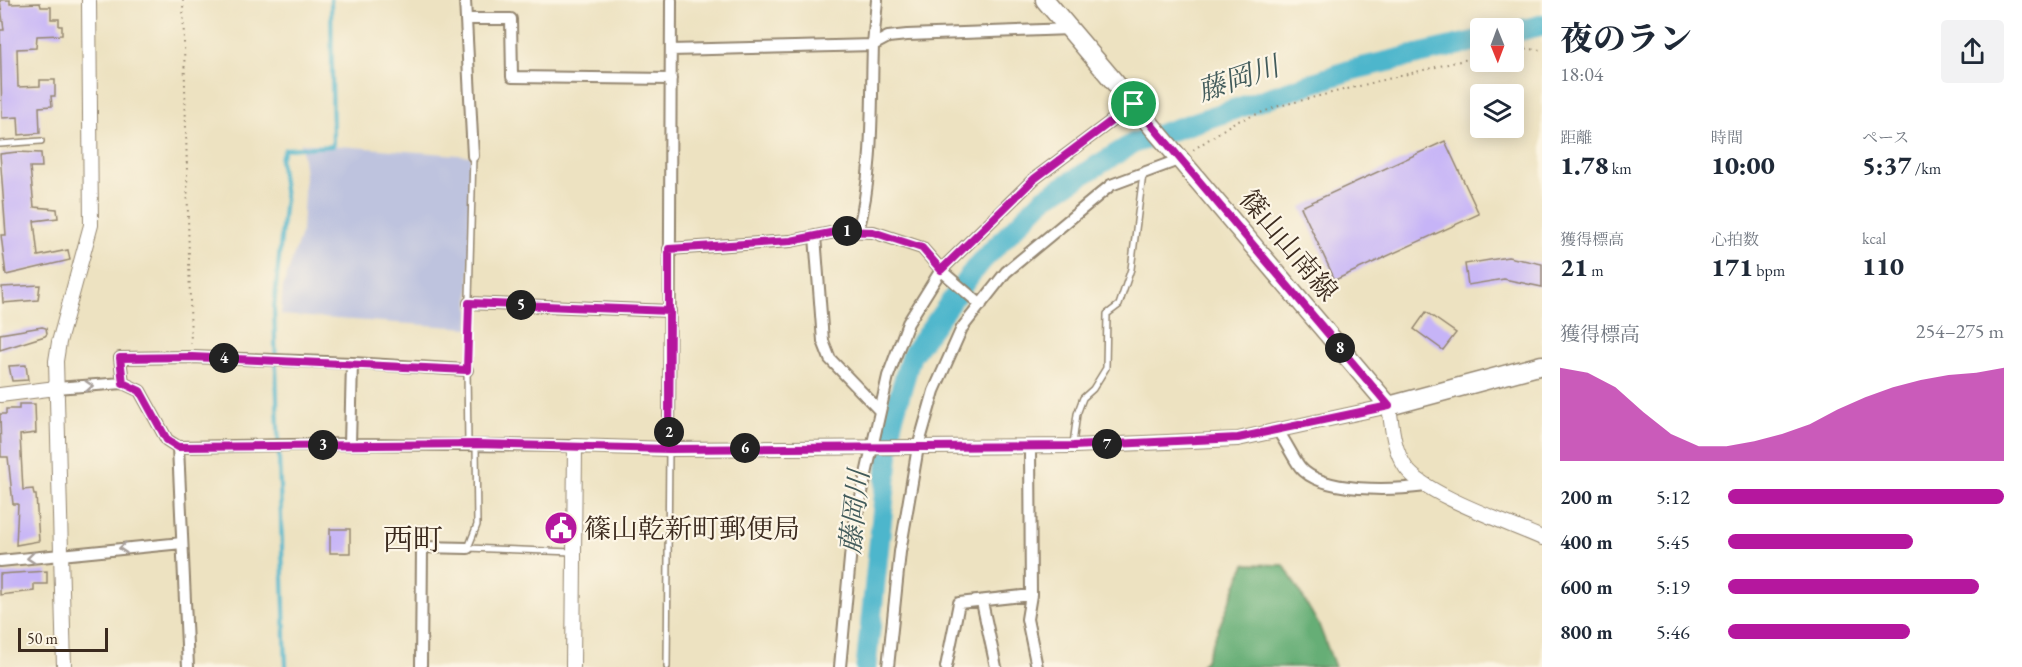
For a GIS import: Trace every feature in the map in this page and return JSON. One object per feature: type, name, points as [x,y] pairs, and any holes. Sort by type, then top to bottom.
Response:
[{"type":"main road","name":"篠山山南線","points":[[1045,0],[1389,406]]},
{"type":"main road","points":[[1389,406],[1542,365]]},
{"type":"street","points":[[64,667],[56,388],[59,342],[91,225],[89,0]]},
{"type":"street","points":[[465,0],[473,156]]},
{"type":"street","points":[[669,449],[671,0]]},
{"type":"street","points":[[858,231],[863,213],[870,137],[877,0]]},
{"type":"street","points":[[466,18],[511,19],[512,77],[671,79]]},
{"type":"street","points":[[671,50],[873,45],[888,37],[907,35],[1070,29]]},
{"type":"street","points":[[840,667],[852,537],[888,375],[908,323],[942,271],[1034,179],[1138,108]]},
{"type":"street","points":[[888,667],[914,447],[946,359],[962,328],[978,303],[1006,272],[1111,185],[1143,174],[1178,155]]},
{"type":"street","points":[[669,249],[791,241],[840,231],[890,236],[922,248],[942,271],[978,303]]},
{"type":"street","points":[[815,236],[823,341],[830,359],[879,410]]},
{"type":"street","points":[[469,303],[670,311]]},
{"type":"street","points":[[123,383],[120,358],[192,357],[467,370]]},
{"type":"street","points":[[350,444],[352,363]]},
{"type":"street","points":[[0,395],[123,383],[140,391],[167,440],[178,447],[350,444],[472,444],[669,449],[1073,446],[1238,438],[1389,406],[1395,446],[1407,468],[1426,486],[1542,538]]},
{"type":"street","points":[[1278,431],[1300,467],[1317,480],[1398,489],[1426,486]]},
{"type":"street","points":[[573,667],[576,552],[575,446]]},
{"type":"street","points":[[1030,446],[1030,595],[1027,619],[1037,667]]},
{"type":"street","points":[[178,447],[188,667]]},
{"type":"street","points":[[0,561],[182,543]]},
{"type":"street","points":[[421,667],[422,547],[468,548]]},
{"type":"street","points":[[946,667],[960,603],[1030,595]]},
{"type":"street","points":[[982,602],[996,667]]},
{"type":"lane","points":[[0,144],[41,141]]},
{"type":"lane","points":[[473,156],[467,370],[477,525],[468,548],[576,552]]},
{"type":"lane","points":[[1073,446],[1077,414],[1083,398],[1094,389],[1106,368],[1107,314],[1119,305],[1131,269],[1143,174]]},
{"type":"lane","points":[[667,667],[669,449]]},
{"type":"path","points":[[183,0],[192,357]]},
{"type":"path","points":[[1524,49],[1542,50]]},
{"type":"path","points":[[1178,155],[1233,123],[1279,106],[1470,58]]},
{"type":"shaded area","points":[[301,143],[471,156],[469,328],[281,315],[283,287],[302,231],[305,175]]},
{"type":"green space","points":[[1245,564],[1284,565],[1319,625],[1335,667],[1199,667],[1205,661]]},
{"type":"building","points":[[0,0],[10,0],[10,4],[40,3],[41,7],[51,7],[51,19],[59,19],[59,26],[62,26],[62,35],[37,36],[36,48],[17,49],[18,87],[40,86],[40,80],[55,80],[55,96],[51,96],[52,106],[39,107],[40,133],[19,135],[18,117],[2,118],[0,30],[4,30]]},
{"type":"building","points":[[1445,141],[1479,214],[1335,280],[1301,207]]},
{"type":"building","points":[[41,153],[42,167],[30,167],[34,207],[57,209],[58,218],[34,221],[38,256],[68,250],[70,260],[6,275],[1,235],[6,235],[0,154]]},
{"type":"building","points":[[1508,257],[1542,264],[1542,287],[1504,279],[1468,285],[1465,264]]},
{"type":"building","points":[[40,285],[38,300],[3,303],[2,287]]},
{"type":"building","points":[[1426,312],[1456,333],[1443,350],[1414,329]]},
{"type":"building","points":[[46,328],[45,336],[0,350],[0,334]]},
{"type":"building","points":[[26,365],[28,380],[12,381],[9,366]]},
{"type":"building","points":[[19,404],[35,404],[36,433],[20,435],[23,490],[33,489],[36,495],[39,541],[16,545],[18,504],[13,504],[8,457],[1,457],[0,414],[6,414],[6,409],[19,409]]},
{"type":"building","points":[[330,529],[350,529],[350,553],[330,553]]},
{"type":"building","points":[[47,571],[47,584],[34,584],[34,591],[0,595],[0,574]]},
{"type":"waterway","points":[[286,667],[274,308],[285,198],[280,159],[285,149],[333,146],[331,0]]},
{"type":"waterway","name":"藤岡川","points":[[1524,30],[1542,25]]},
{"type":"waterway","name":"藤岡川","points":[[866,667],[892,422],[911,356],[976,267],[1043,199],[1134,143],[1351,70],[1470,42]]},
{"type":"place","name":"篠山乾新町郵便局","points":[[561,528]]},
{"type":"district","name":"西町","points":[[413,539]]},
{"type":"route","points":[[1134,104],[1034,179],[941,270],[922,248],[873,232],[840,231],[791,241],[669,249],[670,311],[669,449],[476,444],[178,447],[167,440],[140,391],[123,383],[120,358],[192,357],[467,370],[469,303],[670,311],[669,380],[669,449],[1073,446],[1238,438],[1389,406],[1134,104]]}]
